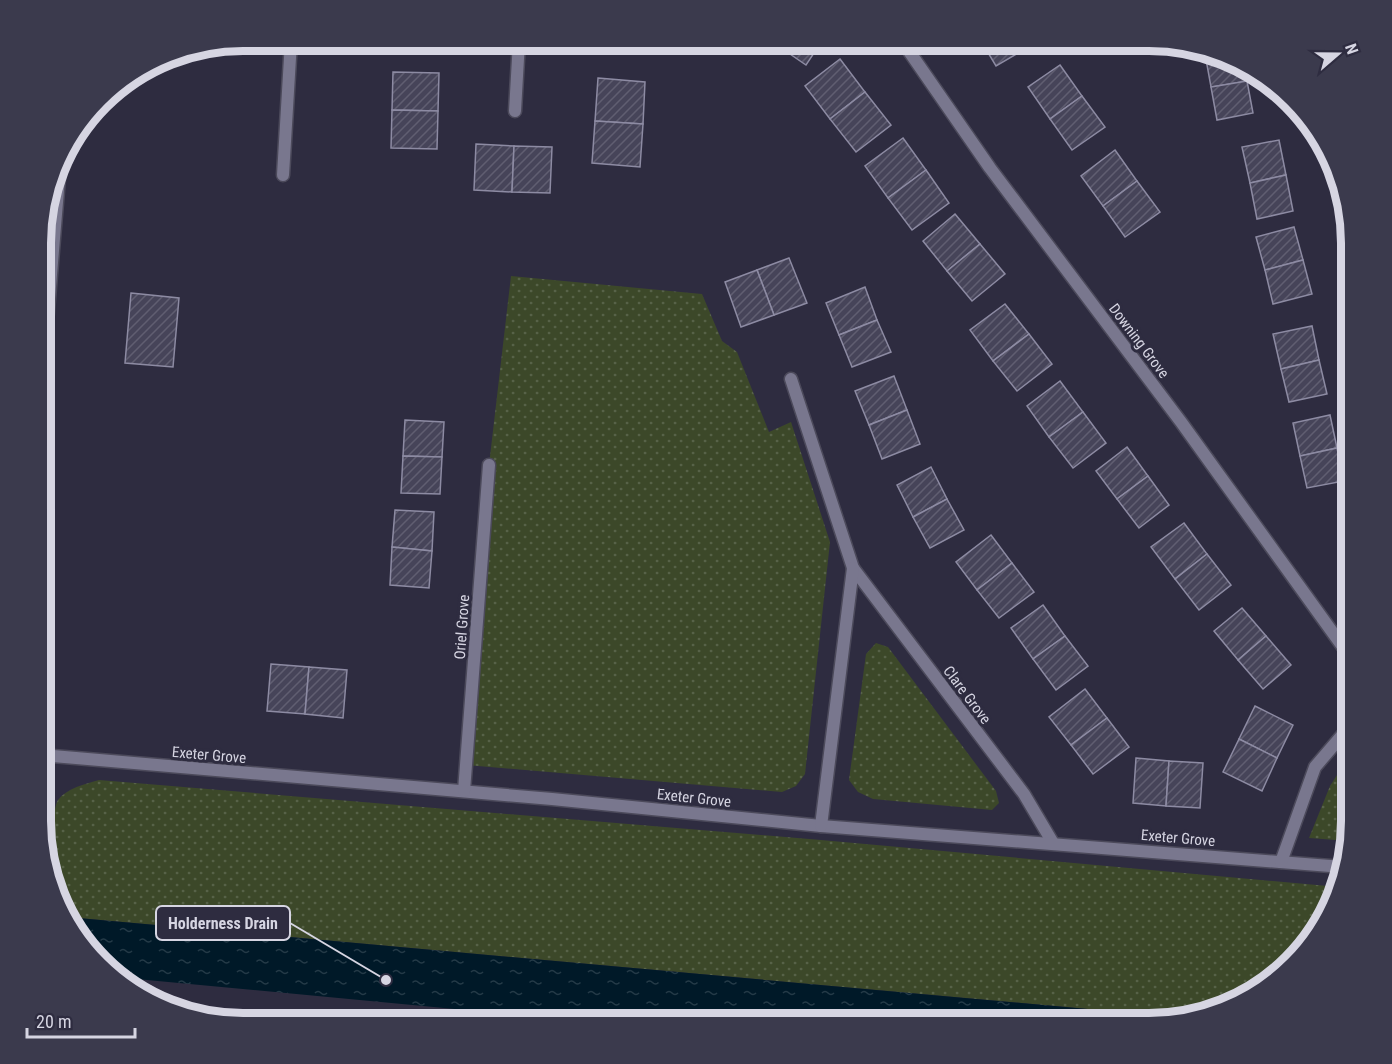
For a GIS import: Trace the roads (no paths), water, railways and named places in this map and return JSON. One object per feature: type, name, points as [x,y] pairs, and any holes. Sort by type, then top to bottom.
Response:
[{"type":"street","points":[[283,175],[290,51]]},
{"type":"street","points":[[514,111],[518,51]]},
{"type":"street","name":"Downing Grove","points":[[909,51],[990,168],[1181,422],[1341,644]]},
{"type":"street","points":[[51,274],[57,197]]},
{"type":"street","name":"Clare Grove","points":[[791,379],[853,568],[1024,794],[1053,843]]},
{"type":"street","name":"Oriel Grove","points":[[464,791],[489,465]]},
{"type":"street","name":"Clare Grove","points":[[821,826],[853,568]]},
{"type":"street","points":[[1281,862],[1315,767],[1341,737]]},
{"type":"street","name":"Exeter Grove","points":[[51,756],[464,791],[821,826],[1335,866]]},
{"type":"water","points":[[78,918],[1132,1013],[497,1013],[134,979],[107,957]]},
{"type":"place","name":"Holderness Drain","points":[[386,980]]}]
